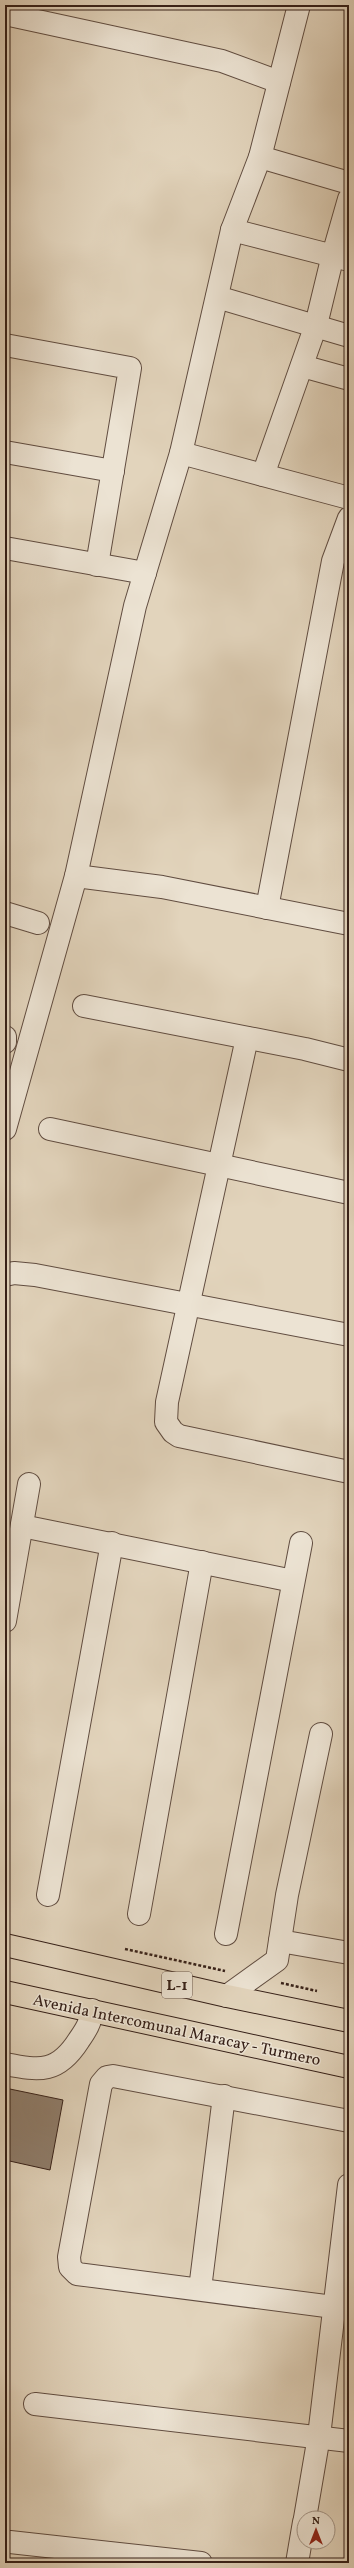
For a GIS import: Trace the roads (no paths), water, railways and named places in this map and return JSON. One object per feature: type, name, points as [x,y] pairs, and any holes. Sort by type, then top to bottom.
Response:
[{"type":"main road","name":"L-1","points":[[5,1945],[227,1996],[349,2021]]},
{"type":"main road","name":"Avenida Intercomunal Maracay - Turmero","points":[[5,1992],[349,2067]]},
{"type":"street","points":[[5,1129],[76,876],[134,606],[181,453],[232,230],[260,157],[300,5]]},
{"type":"street","points":[[5,14],[222,61],[279,82]]},
{"type":"street","points":[[260,157],[349,183]]},
{"type":"street","points":[[264,475],[341,257],[349,199]]},
{"type":"street","points":[[232,230],[341,257]]},
{"type":"street","points":[[217,297],[349,336]]},
{"type":"street","points":[[5,345],[130,368],[97,565]]},
{"type":"street","points":[[302,366],[349,379]]},
{"type":"street","points":[[5,452],[113,471]]},
{"type":"street","points":[[181,453],[349,498]]},
{"type":"street","points":[[267,908],[342,558],[349,518]]},
{"type":"street","points":[[5,548],[145,573]]},
{"type":"street","points":[[76,876],[162,887],[349,924]]},
{"type":"street","points":[[5,913],[38,923]]},
{"type":"street","points":[[84,1006],[349,1060]]},
{"type":"street","points":[[5,1037],[5,1042]]},
{"type":"street","points":[[247,1038],[218,1165],[200,1256],[187,1304],[165,1416],[173,1432],[186,1438],[349,1472]]},
{"type":"street","points":[[50,1129],[349,1194]]},
{"type":"street","points":[[5,1275],[14,1273],[35,1275],[349,1335]]},
{"type":"street","points":[[5,1621],[29,1484]]},
{"type":"street","points":[[22,1526],[293,1581]]},
{"type":"street","points":[[226,1934],[301,1543]]},
{"type":"street","points":[[48,1895],[112,1544]]},
{"type":"street","points":[[139,1914],[202,1562]]},
{"type":"street","points":[[227,1996],[276,1960],[287,1895],[322,1734]]},
{"type":"street","points":[[280,1941],[349,1953]]},
{"type":"street","points":[[5,2064],[30,2069],[54,2066],[68,2057],[91,2023],[92,2010]]},
{"type":"street","points":[[342,2308],[76,2274],[70,2267],[69,2257],[101,2084],[106,2077],[113,2076],[224,2096],[349,2121]]},
{"type":"street","points":[[200,2289],[224,2096]]},
{"type":"street","points":[[306,2510],[318,2436],[342,2308],[349,2185]]},
{"type":"street","points":[[34,2404],[318,2436],[349,2441]]},
{"type":"street","points":[[10,2542],[201,2563]]},
{"type":"street","points":[[297,2563],[299,2550]]}]
